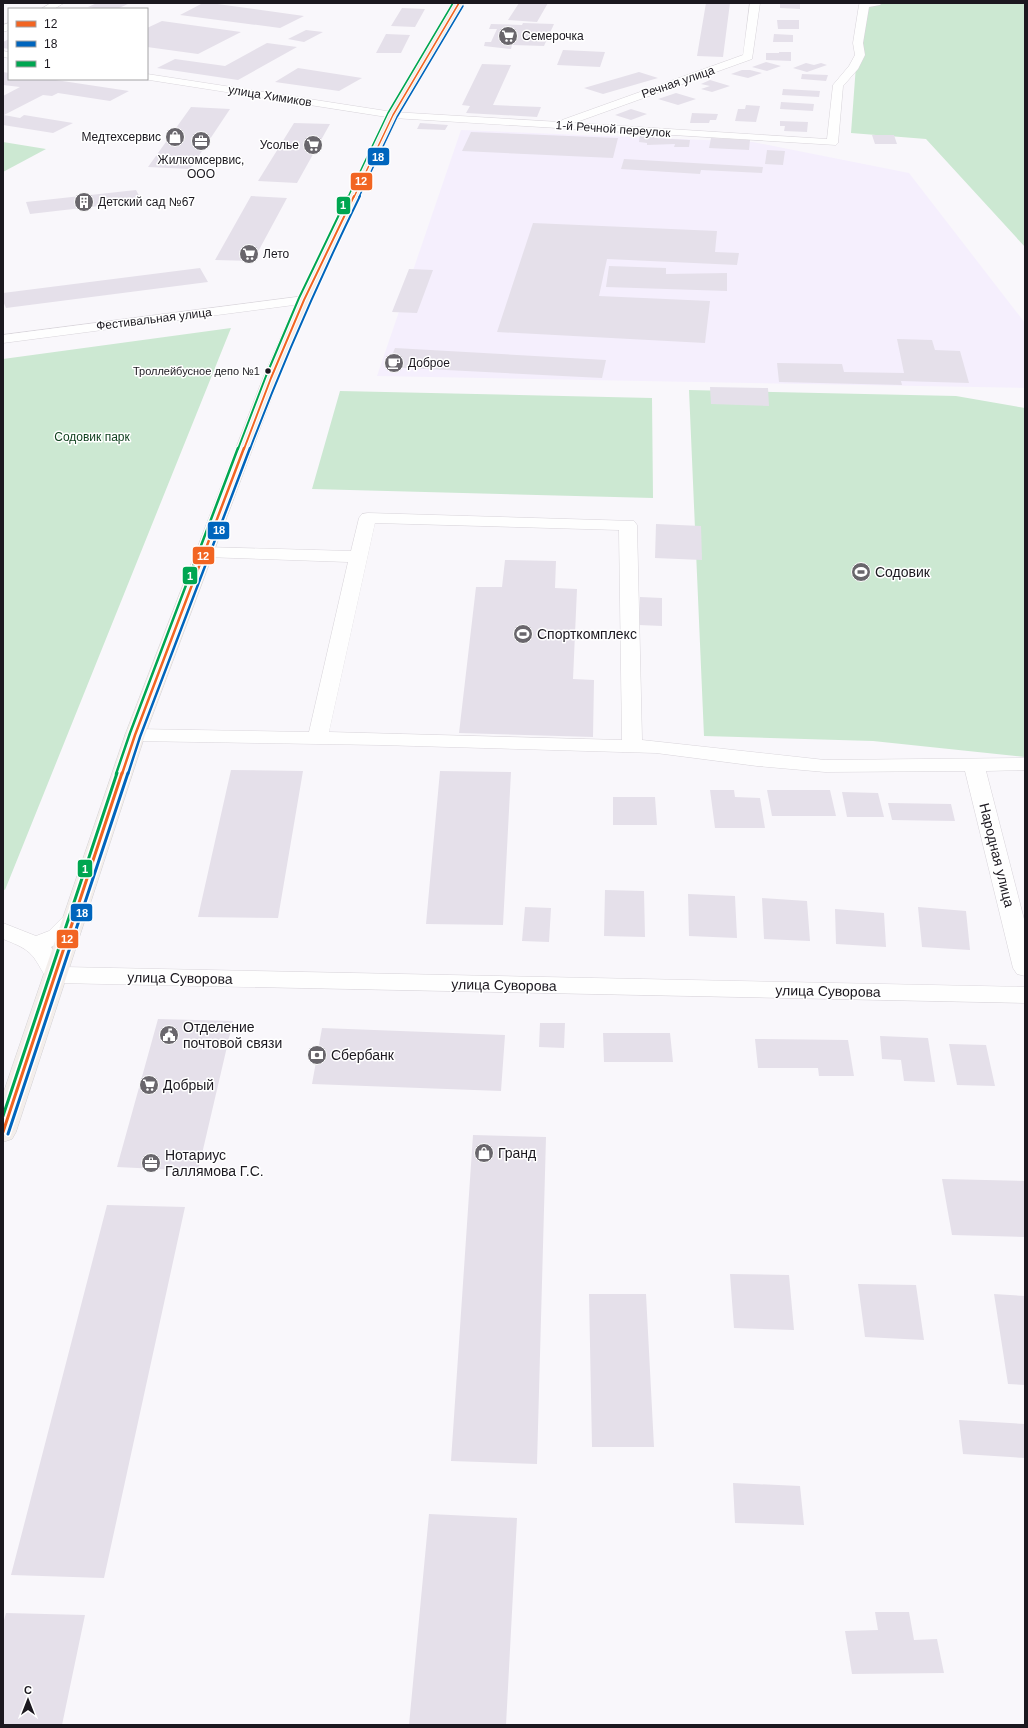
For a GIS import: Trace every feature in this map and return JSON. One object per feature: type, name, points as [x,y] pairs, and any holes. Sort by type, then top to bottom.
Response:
[{"type":"main road","points":[[3,1132],[135,735],[271,378],[304,300],[393,115],[459,3]]},
{"type":"street","points":[[48,8],[59,3]]},
{"type":"street","name":"Речная улица","points":[[557,125],[748,57],[755,3]]},
{"type":"street","name":"1-й Речной переулок","points":[[393,115],[832,143],[838,85],[854,67],[860,55],[858,43],[864,5],[877,3]]},
{"type":"street","name":"улица Химиков","points":[[148,77],[393,115]]},
{"type":"street","name":"Фестивальная улица","points":[[3,339],[304,300]]},
{"type":"street","points":[[318,738],[368,518],[628,525],[632,746]]},
{"type":"street","points":[[205,552],[358,557]]},
{"type":"street","points":[[135,735],[318,738],[656,747],[757,760],[825,766],[1025,764]]},
{"type":"street","name":"Народная улица","points":[[974,765],[1021,935],[1025,968]]},
{"type":"street","points":[[36,944],[57,936],[74,919]]},
{"type":"street","points":[[3,931],[36,944],[49,959],[56,976]]},
{"type":"street","name":"улица Суворова","points":[[56,976],[1025,995]]},
{"type":"shaded area","points":[[461,130],[753,142],[909,173],[1025,323],[1025,388],[377,376]]},
{"type":"green space","points":[[872,3],[1025,3],[1025,247],[926,139],[851,133],[860,11]]},
{"type":"green space","points":[[3,142],[46,149],[3,172]]},
{"type":"green space","name":"Содовик парк","points":[[231,328],[5,890],[3,889],[3,359]]},
{"type":"green space","name":"Содовик","points":[[689,390],[956,396],[1025,408],[1025,757],[873,741],[704,736]]},
{"type":"green space","points":[[340,391],[652,398],[653,498],[312,489]]},
{"type":"building","points":[[97,3],[130,3],[119,8],[88,7]]},
{"type":"building","points":[[203,3],[304,16],[280,28],[180,15]]},
{"type":"building","points":[[519,3],[548,3],[537,22],[508,20]]},
{"type":"building","points":[[706,3],[730,3],[723,57],[697,56]]},
{"type":"building","points":[[780,3],[800,3],[800,9],[780,8]]},
{"type":"building","points":[[402,8],[425,9],[415,27],[391,26]]},
{"type":"building","points":[[777,20],[799,20],[799,29],[778,29]]},
{"type":"building","points":[[162,21],[241,32],[198,54],[148,47],[148,28]]},
{"type":"building","points":[[523,23],[554,24],[544,46],[512,45],[511,49],[484,46],[485,42],[491,42],[497,29],[489,29],[491,24],[522,25]]},
{"type":"building","points":[[306,30],[323,32],[304,42],[288,39]]},
{"type":"building","points":[[386,34],[410,35],[401,53],[376,53]]},
{"type":"building","points":[[774,34],[793,35],[793,42],[773,42]]},
{"type":"building","points":[[8,40],[8,49],[3,48],[3,42]]},
{"type":"building","points":[[267,43],[297,47],[238,80],[157,68],[175,59],[225,66]]},
{"type":"building","points":[[563,50],[605,52],[600,67],[557,65]]},
{"type":"building","points":[[791,52],[791,61],[766,60],[766,53]]},
{"type":"building","points":[[766,62],[781,66],[767,71],[752,67]]},
{"type":"building","points":[[806,63],[814,65],[821,63],[827,65],[807,72],[793,68]]},
{"type":"building","points":[[482,64],[511,65],[493,105],[541,107],[537,117],[466,113],[470,106],[462,105]]},
{"type":"building","points":[[298,68],[362,78],[339,91],[275,82]]},
{"type":"building","points":[[742,70],[762,73],[748,78],[731,74]]},
{"type":"building","points":[[3,72],[8,73],[8,80],[56,80],[129,91],[110,101],[58,93],[52,96],[43,95],[4,115],[20,118],[24,115],[73,123],[53,133],[3,125],[3,96],[20,87],[3,85]]},
{"type":"building","points":[[639,72],[658,78],[603,94],[584,88]]},
{"type":"building","points":[[802,74],[828,75],[826,81],[801,79]]},
{"type":"building","points":[[710,80],[730,86],[712,92],[701,89],[710,86],[701,84]]},
{"type":"building","points":[[783,89],[820,91],[819,97],[782,95]]},
{"type":"building","points":[[676,93],[696,99],[678,105],[658,99]]},
{"type":"building","points":[[781,102],[814,104],[813,111],[780,109]]},
{"type":"building","points":[[746,105],[760,106],[756,122],[735,121],[738,109],[745,109]]},
{"type":"building","points":[[191,107],[230,109],[190,169],[148,167]]},
{"type":"building","points":[[631,109],[647,114],[631,120],[615,115]]},
{"type":"building","points":[[692,113],[718,114],[716,120],[710,120],[709,123],[690,123]]},
{"type":"building","points":[[780,121],[808,122],[807,132],[784,131],[785,126],[780,126]]},
{"type":"building","points":[[294,123],[330,124],[297,183],[258,181]]},
{"type":"building","points":[[420,123],[448,125],[445,130],[417,129]]},
{"type":"building","points":[[471,132],[618,138],[613,158],[462,151]]},
{"type":"building","points":[[640,134],[655,135],[654,138],[690,140],[689,147],[674,147],[675,144],[647,145],[647,143],[639,142]]},
{"type":"building","points":[[872,135],[894,135],[897,144],[875,144]]},
{"type":"building","points":[[711,138],[750,140],[749,150],[709,148]]},
{"type":"building","points":[[767,150],[785,151],[783,165],[765,164]]},
{"type":"building","points":[[624,159],[763,167],[762,173],[701,170],[700,174],[621,169]]},
{"type":"building","name":"Детский сад №67","points":[[136,190],[142,201],[30,214],[26,202]]},
{"type":"building","points":[[251,196],[287,198],[253,261],[215,260]]},
{"type":"building","points":[[533,223],[717,231],[715,252],[739,253],[737,265],[607,259],[599,296],[710,301],[705,343],[497,332]]},
{"type":"building","points":[[609,266],[666,268],[666,274],[727,273],[727,291],[606,287]]},
{"type":"building","points":[[200,268],[208,282],[6,308],[3,301],[3,293]]},
{"type":"building","points":[[409,269],[433,270],[417,313],[392,312]]},
{"type":"building","points":[[897,339],[932,340],[935,350],[960,351],[969,383],[901,381],[902,385],[779,382],[777,363],[842,364],[844,372],[904,373]]},
{"type":"building","points":[[395,348],[606,360],[602,378],[387,367]]},
{"type":"building","points":[[710,387],[768,388],[769,406],[711,404]]},
{"type":"building","points":[[656,524],[701,526],[702,560],[655,558]]},
{"type":"building","name":"Спорткомплекс","points":[[505,560],[556,561],[555,588],[577,589],[573,679],[594,680],[593,737],[459,733],[476,587],[502,587]]},
{"type":"building","points":[[640,597],[662,598],[662,626],[639,625]]},
{"type":"building","points":[[231,770],[303,771],[278,918],[198,917]]},
{"type":"building","points":[[440,771],[511,772],[503,925],[426,924]]},
{"type":"building","points":[[710,790],[734,790],[735,797],[760,798],[765,828],[715,828]]},
{"type":"building","points":[[767,790],[830,790],[836,816],[772,816]]},
{"type":"building","points":[[842,792],[878,793],[884,817],[847,817]]},
{"type":"building","points":[[613,797],[655,797],[657,825],[613,825]]},
{"type":"building","points":[[888,803],[951,804],[955,821],[892,820]]},
{"type":"building","points":[[605,890],[644,891],[645,937],[604,936]]},
{"type":"building","points":[[688,894],[735,896],[737,938],[689,936]]},
{"type":"building","points":[[762,898],[807,901],[810,941],[764,939]]},
{"type":"building","points":[[525,907],[551,908],[549,942],[522,941]]},
{"type":"building","points":[[918,907],[966,911],[970,950],[922,947]]},
{"type":"building","points":[[835,909],[884,913],[886,947],[836,944]]},
{"type":"building","points":[[158,1019],[233,1021],[198,1171],[117,1167]]},
{"type":"building","points":[[540,1023],[565,1023],[564,1048],[539,1047]]},
{"type":"building","points":[[322,1028],[505,1035],[501,1091],[312,1084]]},
{"type":"building","points":[[603,1033],[670,1033],[673,1062],[604,1062]]},
{"type":"building","points":[[880,1036],[928,1038],[935,1082],[904,1081],[901,1060],[882,1059]]},
{"type":"building","points":[[755,1039],[848,1040],[854,1076],[819,1076],[818,1068],[758,1068]]},
{"type":"building","points":[[949,1044],[986,1045],[995,1086],[957,1085]]},
{"type":"building","points":[[473,1135],[546,1137],[537,1464],[451,1461]]},
{"type":"building","points":[[942,1179],[1025,1181],[1025,1237],[952,1235]]},
{"type":"building","points":[[107,1205],[185,1207],[104,1578],[11,1575]]},
{"type":"building","points":[[730,1274],[789,1275],[794,1330],[734,1328]]},
{"type":"building","points":[[858,1284],[916,1285],[924,1340],[865,1337]]},
{"type":"building","points":[[589,1294],[646,1294],[654,1447],[592,1447]]},
{"type":"building","points":[[994,1294],[1025,1296],[1025,1385],[1008,1384]]},
{"type":"building","points":[[959,1420],[1025,1424],[1025,1458],[963,1454]]},
{"type":"building","points":[[733,1483],[800,1486],[804,1525],[735,1523]]},
{"type":"building","points":[[429,1514],[517,1518],[506,1725],[409,1725]]},
{"type":"building","points":[[875,1612],[909,1612],[914,1640],[937,1639],[944,1673],[852,1674],[845,1631],[878,1630]]},
{"type":"building","points":[[6,1613],[85,1615],[62,1725],[3,1725],[3,1624]]},
{"type":"transit line","name":"1","points":[[3,1116],[130,733],[266,376],[299,298],[388,113],[453,3]]},
{"type":"transit line","name":"12","points":[[3,1132],[135,735],[271,378],[304,300],[393,115],[459,3]]},
{"type":"transit line","name":"18","points":[[8,1134],[140,737],[276,380],[309,302],[397,117],[463,6]]},
{"type":"place","name":"Семерочка","points":[[508,36]]},
{"type":"place","name":"Медтехсервис","points":[[175,137]]},
{"type":"place","name":"Жилкомсервис, ООО","points":[[201,141]]},
{"type":"place","name":"Усолье","points":[[313,145]]},
{"type":"place","name":"Детский сад №67","points":[[84,202]]},
{"type":"place","name":"Лето","points":[[249,254]]},
{"type":"place","name":"Доброе","points":[[394,363]]},
{"type":"place","name":"Троллейбусное депо №1","points":[[268,371]]},
{"type":"place","name":"Содовик","points":[[861,572]]},
{"type":"place","name":"Спорткомплекс","points":[[523,634]]},
{"type":"place","name":"Отделение почтовой связи","points":[[169,1035]]},
{"type":"place","name":"Сбербанк","points":[[317,1055]]},
{"type":"place","name":"Добрый","points":[[149,1085]]},
{"type":"place","name":"Гранд","points":[[484,1153]]},
{"type":"place","name":"Нотариус Галлямова Г.С.","points":[[151,1163]]}]
